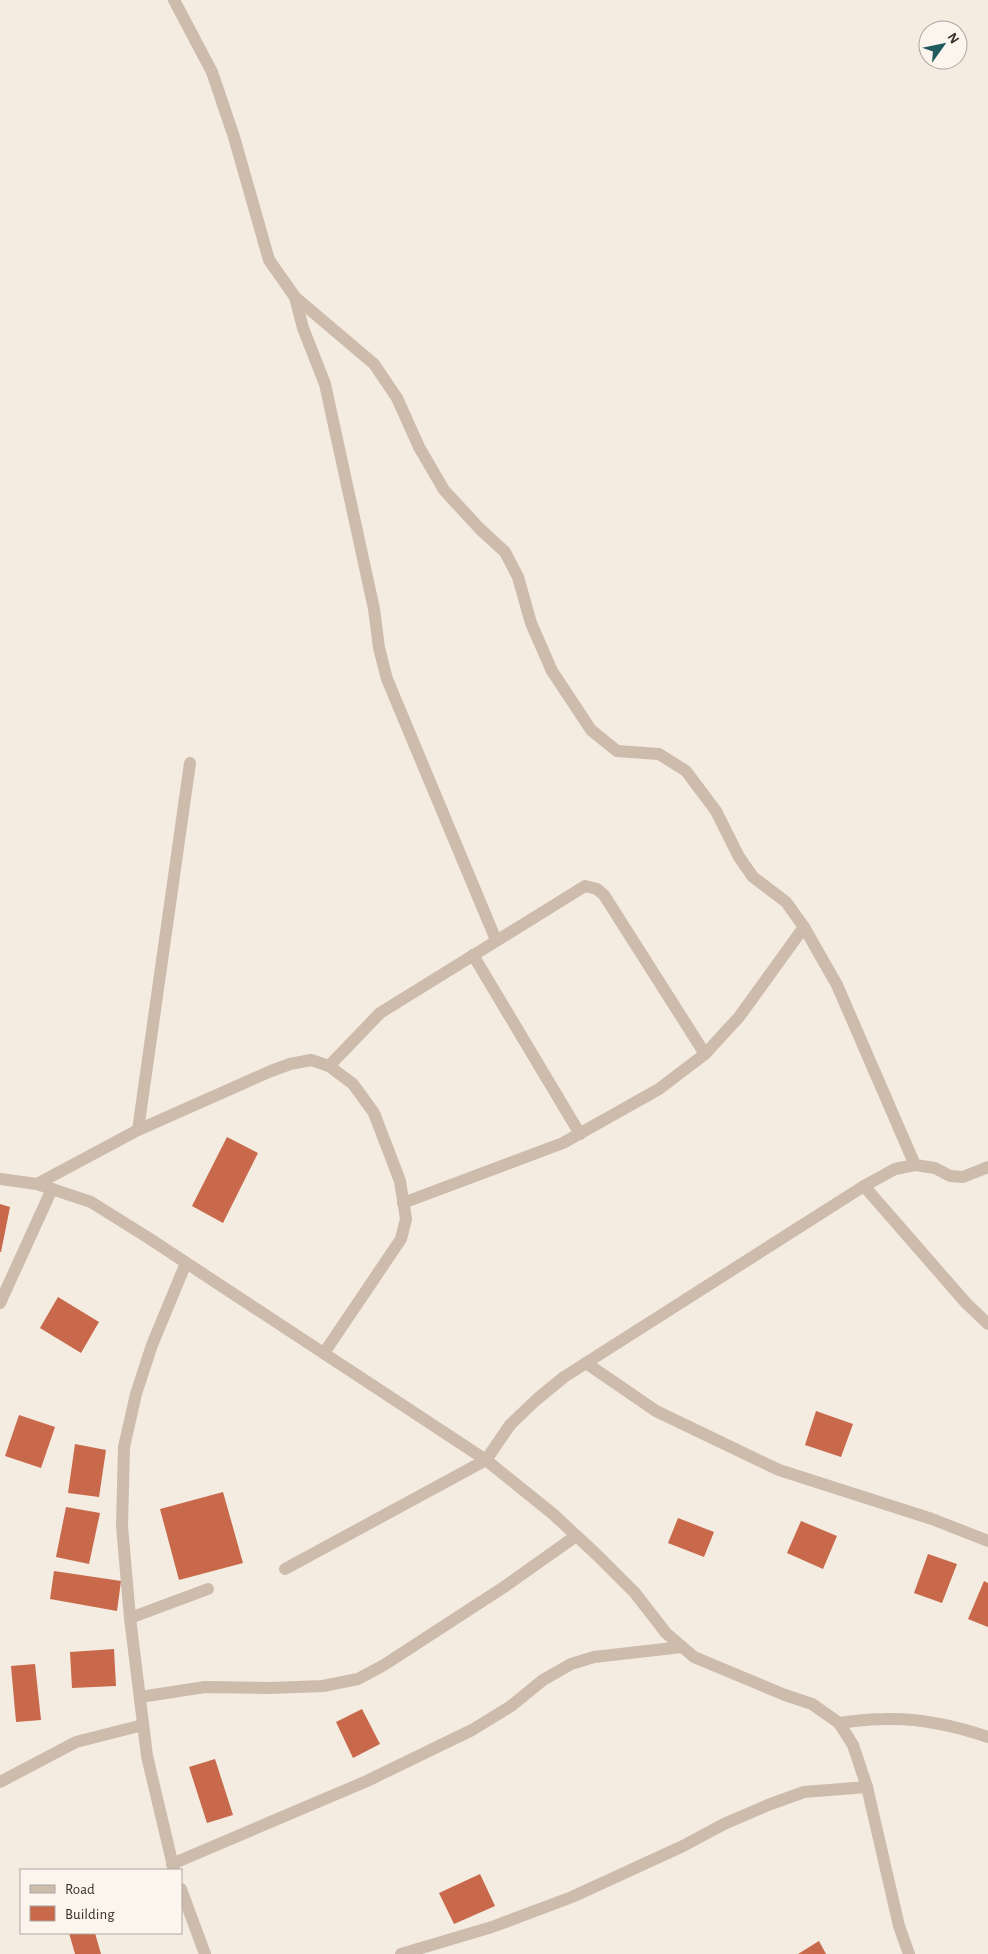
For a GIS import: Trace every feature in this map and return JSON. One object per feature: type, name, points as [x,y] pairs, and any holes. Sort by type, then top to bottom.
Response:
[{"type":"street","points":[[174,0],[212,72],[234,137],[268,260],[295,297],[374,364],[397,398],[419,447],[444,490],[480,529],[505,552],[518,577],[531,623],[552,671],[590,730],[617,751],[659,754],[686,771],[716,811],[739,856],[753,877],[786,902],[804,927],[837,985],[915,1165]]},
{"type":"street","points":[[295,297],[303,328],[325,384],[372,599],[379,648],[387,679],[496,940]]},
{"type":"street","points":[[138,1130],[190,763]]},
{"type":"street","points":[[329,1066],[380,1012],[586,886],[596,889],[604,895],[705,1054]]},
{"type":"street","points":[[403,1203],[563,1143],[659,1089],[705,1054],[739,1017],[804,927]]},
{"type":"street","points":[[473,955],[580,1134]]},
{"type":"street","points":[[37,1184],[138,1130],[290,1064],[311,1060],[329,1066],[353,1084],[374,1113],[400,1181],[406,1219],[401,1238],[324,1353]]},
{"type":"street","points":[[285,1569],[486,1460],[510,1425],[564,1377],[864,1186],[895,1169],[915,1165],[936,1168],[950,1176],[963,1177],[988,1167]]},
{"type":"street","points":[[0,1179],[37,1184],[91,1202],[186,1263],[486,1460],[553,1514],[635,1593],[666,1633],[694,1656],[785,1695],[812,1704],[838,1723],[853,1745],[866,1787],[899,1926],[909,1954]]},
{"type":"street","points":[[864,1186],[966,1303],[988,1324]]},
{"type":"street","points":[[0,1303],[52,1190]]},
{"type":"street","points":[[186,1263],[152,1345],[138,1386],[124,1447],[122,1526],[130,1618],[147,1756],[173,1867],[367,1781],[472,1730],[511,1706],[543,1680],[570,1664],[594,1657],[682,1647]]},
{"type":"street","points":[[586,1363],[656,1411],[779,1470],[932,1519],[988,1541]]},
{"type":"street","points":[[140,1697],[205,1687],[270,1688],[314,1686],[358,1679],[384,1666],[504,1587],[576,1536]]},
{"type":"street","points":[[130,1618],[208,1589]]},
{"type":"street","points":[[838,1723],[886,1718],[910,1720],[969,1730],[988,1737]]},
{"type":"street","points":[[0,1782],[76,1742],[143,1725]]},
{"type":"street","points":[[401,1954],[492,1927],[572,1897],[684,1846],[724,1824],[804,1792],[866,1787]]},
{"type":"street","points":[[182,1892],[205,1954]]},
{"type":"building","points":[[227,1137],[258,1153],[223,1223],[192,1206]]},
{"type":"building","points":[[0,1204],[10,1207],[1,1252],[0,1252]]},
{"type":"building","points":[[58,1297],[99,1322],[81,1353],[40,1328]]},
{"type":"building","points":[[816,1411],[853,1424],[841,1457],[805,1445]]},
{"type":"building","points":[[19,1415],[55,1427],[41,1468],[5,1456]]},
{"type":"building","points":[[75,1444],[106,1450],[99,1497],[68,1493]]},
{"type":"building","points":[[223,1492],[243,1563],[179,1580],[160,1509]]},
{"type":"building","points":[[66,1507],[100,1513],[89,1564],[56,1557]]},
{"type":"building","points":[[678,1518],[714,1532],[704,1557],[668,1543]]},
{"type":"building","points":[[801,1521],[837,1536],[823,1569],[787,1553]]},
{"type":"building","points":[[928,1554],[957,1564],[942,1603],[914,1593]]},
{"type":"building","points":[[54,1571],[121,1581],[117,1611],[50,1599]]},
{"type":"building","points":[[984,1581],[988,1583],[988,1627],[968,1619]]},
{"type":"building","points":[[114,1649],[116,1686],[72,1688],[70,1652]]},
{"type":"building","points":[[35,1664],[41,1720],[16,1722],[11,1666]]},
{"type":"building","points":[[362,1709],[380,1744],[353,1758],[336,1722]]},
{"type":"building","points":[[215,1759],[233,1815],[207,1823],[189,1767]]},
{"type":"building","points":[[480,1874],[495,1906],[454,1924],[439,1893]]},
{"type":"building","points":[[69,1934],[95,1934],[101,1954],[75,1954]]},
{"type":"building","points":[[819,1941],[826,1954],[798,1954]]}]
